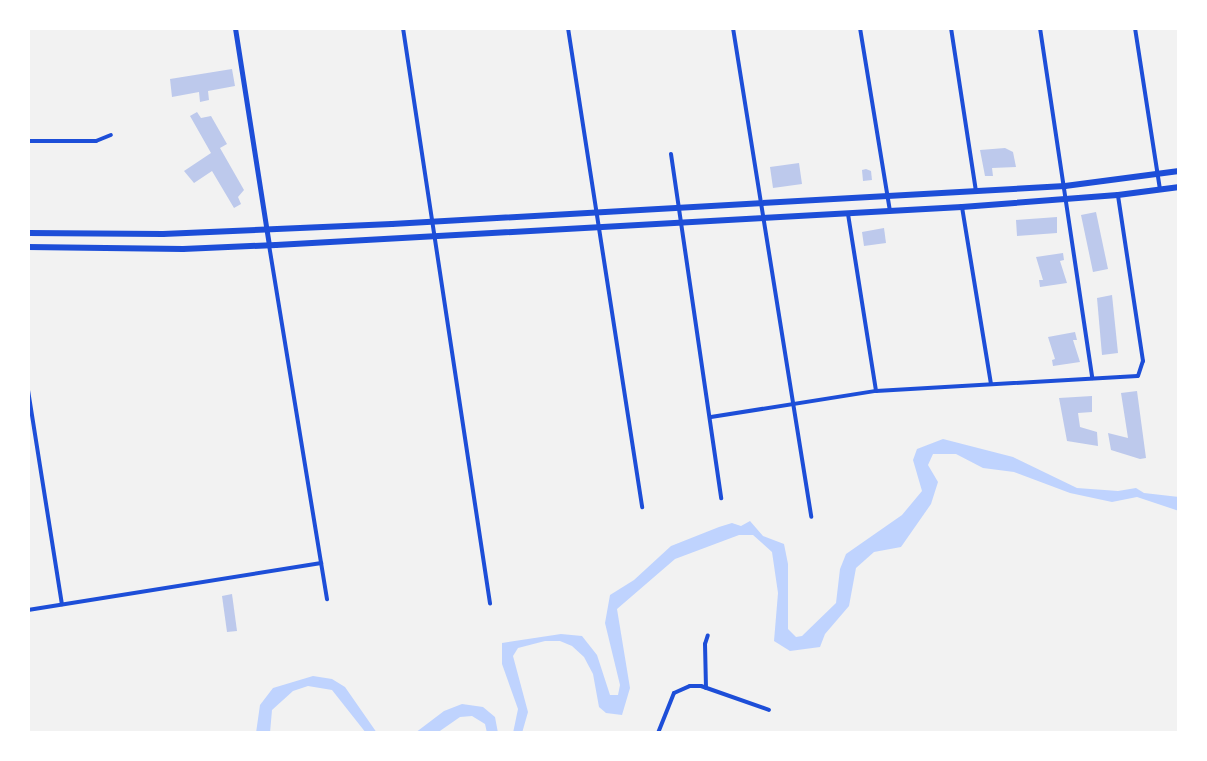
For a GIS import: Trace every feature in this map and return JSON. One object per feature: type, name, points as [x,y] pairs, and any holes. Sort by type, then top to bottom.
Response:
[{"type":"main road","points":[[28,233],[267,231],[1065,186],[1179,171]]},
{"type":"main road","points":[[28,247],[183,249],[269,245],[962,207],[1066,200],[1179,187]]},
{"type":"street","points":[[235,28],[327,599]]},
{"type":"street","points":[[403,28],[490,603]]},
{"type":"street","points":[[568,28],[602,227],[642,507]]},
{"type":"street","points":[[733,28],[811,517]]},
{"type":"street","points":[[860,28],[890,211]]},
{"type":"street","points":[[951,28],[976,191]]},
{"type":"street","points":[[1040,28],[1092,378]]},
{"type":"street","points":[[1135,28],[1160,189]]},
{"type":"street","points":[[28,141],[96,141],[111,135]]},
{"type":"street","points":[[671,154],[721,498]]},
{"type":"street","points":[[711,417],[876,391],[1138,376],[1143,369],[1118,195]]},
{"type":"street","points":[[962,207],[991,384]]},
{"type":"street","points":[[848,214],[876,391]]},
{"type":"street","points":[[28,390],[62,604]]},
{"type":"street","points":[[28,610],[321,563]]},
{"type":"street","points":[[706,688],[708,635]]},
{"type":"street","points":[[658,733],[674,693],[690,686],[706,688],[769,710]]},
{"type":"water","points":[[943,439],[1013,457],[1077,488],[1118,491],[1136,488],[1144,493],[1179,497],[1179,511],[1137,497],[1112,502],[1070,493],[1014,472],[983,468],[956,454],[933,454],[928,465],[938,482],[931,504],[901,547],[874,552],[856,568],[849,606],[825,634],[820,647],[790,651],[774,641],[778,593],[772,552],[753,535],[739,535],[675,559],[617,609],[630,688],[622,715],[606,713],[599,707],[593,674],[584,657],[572,646],[560,641],[545,641],[518,648],[513,656],[528,712],[522,733],[513,733],[518,709],[502,664],[502,643],[561,634],[582,636],[597,655],[610,695],[618,695],[620,685],[605,623],[610,595],[634,580],[671,546],[719,527],[732,523],[741,526],[750,521],[763,536],[784,544],[788,564],[788,629],[796,637],[802,636],[836,603],[840,569],[846,554],[902,515],[922,491],[913,460],[917,449]]},
{"type":"water","points":[[313,676],[332,679],[345,687],[377,733],[366,733],[332,690],[308,686],[293,691],[272,710],[270,733],[256,733],[260,705],[273,688]]},
{"type":"water","points":[[462,704],[483,707],[495,717],[498,733],[487,733],[485,724],[472,716],[460,717],[437,733],[415,733],[444,711]]},
{"type":"building","points":[[232,69],[235,86],[208,91],[209,100],[200,102],[199,92],[172,97],[170,79]]},
{"type":"building","points":[[197,112],[201,118],[211,116],[227,144],[220,148],[244,190],[238,197],[241,204],[234,208],[212,171],[194,183],[184,171],[211,153],[190,116]]},
{"type":"building","points":[[1005,148],[1013,152],[1016,167],[992,168],[993,176],[985,176],[980,150]]},
{"type":"building","points":[[799,163],[802,184],[773,188],[770,167]]},
{"type":"building","points":[[862,170],[871,171],[872,180],[863,181]]},
{"type":"building","points":[[1096,212],[1108,269],[1093,272],[1081,215]]},
{"type":"building","points":[[1057,217],[1057,233],[1017,236],[1016,220]]},
{"type":"building","points":[[884,228],[886,243],[864,246],[862,232]]},
{"type":"building","points":[[1063,253],[1064,260],[1060,261],[1067,283],[1040,287],[1039,280],[1043,280],[1036,257]]},
{"type":"building","points":[[1112,295],[1118,353],[1102,355],[1097,298]]},
{"type":"building","points":[[1075,332],[1077,340],[1073,340],[1080,362],[1053,366],[1052,360],[1055,359],[1048,337]]},
{"type":"building","points":[[1137,391],[1146,458],[1140,459],[1111,450],[1108,433],[1128,438],[1121,393]]},
{"type":"building","points":[[1092,396],[1092,412],[1078,413],[1080,427],[1097,432],[1098,446],[1067,441],[1059,398]]},
{"type":"building","points":[[232,594],[237,631],[227,632],[222,596]]}]
